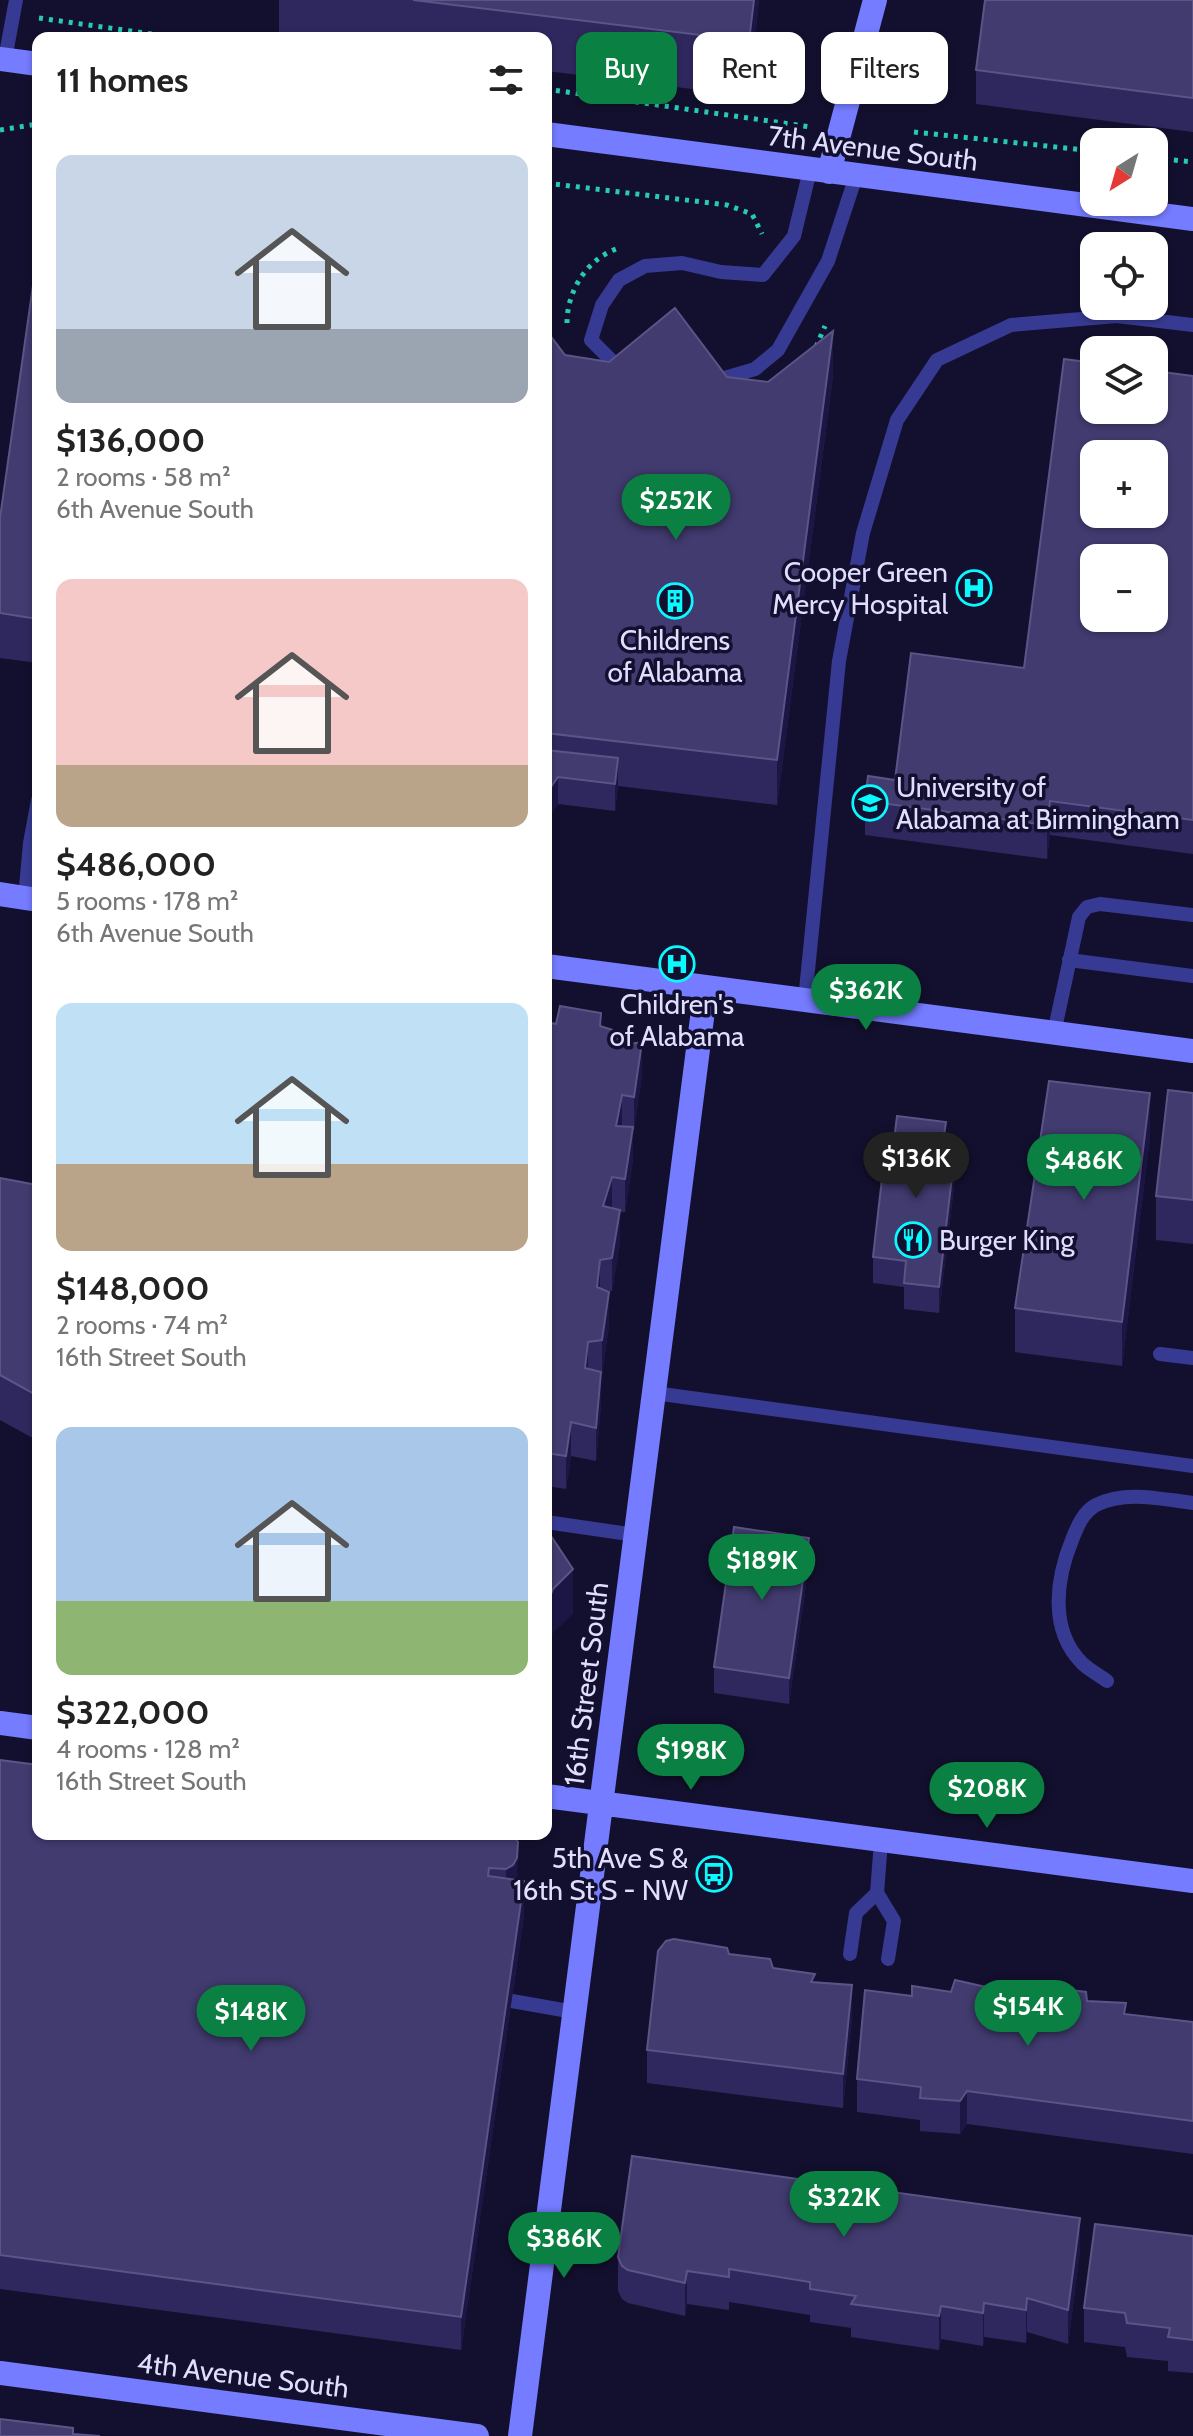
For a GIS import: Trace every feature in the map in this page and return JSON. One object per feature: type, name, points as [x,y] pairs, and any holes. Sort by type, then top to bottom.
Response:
[{"type":"street","points":[[820,171],[839,131],[875,0]]},
{"type":"street","points":[[2,59],[32,63]]},
{"type":"street","name":"7th Avenue South","points":[[552,135],[1193,219]]},
{"type":"street","points":[[0,894],[31,899]]},
{"type":"street","points":[[552,967],[1193,1051]]},
{"type":"street","name":"16th Street South","points":[[520,2436],[706,987]]},
{"type":"street","points":[[0,1723],[32,1727]]},
{"type":"street","points":[[552,1797],[1193,1881]]},
{"type":"street","name":"4th Avenue South","points":[[0,2373],[477,2436]]},
{"type":"lane","points":[[2,59],[15,7]]},
{"type":"lane","points":[[642,379],[618,367],[591,340],[602,305],[619,280],[645,266],[682,263],[721,272],[763,275],[794,236],[820,171]]},
{"type":"lane","points":[[699,385],[755,369],[778,350],[828,261],[856,176]]},
{"type":"lane","points":[[805,1000],[839,661],[863,533],[897,420],[937,360],[1011,325],[1117,316],[1193,325]]},
{"type":"lane","points":[[31,899],[32,832]]},
{"type":"lane","points":[[1054,1033],[1079,917],[1087,907],[1100,904],[1193,915]]},
{"type":"lane","points":[[1069,960],[1193,976]]},
{"type":"lane","points":[[1160,1354],[1193,1358]]},
{"type":"lane","points":[[654,1393],[1193,1466]]},
{"type":"lane","points":[[1107,1681],[1081,1662],[1066,1638],[1059,1615],[1059,1587],[1067,1552],[1079,1523],[1092,1507],[1117,1497],[1193,1503]]},
{"type":"lane","points":[[552,1523],[636,1535]]},
{"type":"lane","points":[[881,1841],[877,1893],[894,1921],[888,1959]]},
{"type":"lane","points":[[850,1954],[856,1913],[877,1893]]},
{"type":"lane","points":[[512,2001],[574,2012]]},
{"type":"path","points":[[15,7],[148,32]]},
{"type":"path","points":[[552,90],[839,131]]},
{"type":"path","points":[[0,130],[32,125]]},
{"type":"path","points":[[914,132],[1080,150]]},
{"type":"path","points":[[1168,159],[1193,162]]},
{"type":"building","points":[[413,0],[754,0],[750,32],[675,32]]},
{"type":"building","points":[[985,0],[1193,0],[1193,98],[976,70]]},
{"type":"building","points":[[32,292],[32,618],[0,613],[0,518]]},
{"type":"building","name":"Childrens of Alabama","points":[[675,308],[727,377],[768,382],[833,331],[777,760],[552,734],[552,338],[565,355],[609,362]]},
{"type":"building","points":[[1064,359],[1080,361],[1080,424],[1168,424],[1168,373],[1193,376],[1193,820],[1050,801],[1047,825],[865,801],[868,776],[895,780],[911,653],[1024,668]]},
{"type":"building","points":[[552,751],[618,758],[615,784],[558,777],[552,786]]},
{"type":"building","points":[[560,1006],[601,1013],[600,1026],[632,1036],[630,1044],[642,1042],[634,1097],[622,1095],[616,1126],[633,1127],[625,1179],[612,1177],[603,1206],[620,1210],[612,1258],[600,1260],[597,1287],[609,1292],[602,1340],[588,1342],[585,1368],[601,1372],[596,1428],[571,1422],[566,1456],[552,1454],[552,1023],[556,1024]]},
{"type":"building","points":[[1049,1081],[1150,1093],[1122,1322],[1015,1308]]},
{"type":"building","points":[[1168,1090],[1193,1093],[1193,1200],[1156,1196]]},
{"type":"building","name":"Burger King","points":[[897,1116],[946,1122],[943,1142],[956,1143],[939,1287],[904,1283],[906,1261],[873,1257],[883,1170],[890,1171]]},
{"type":"building","points":[[0,1178],[32,1184],[32,1393],[0,1375]]},
{"type":"building","points":[[734,1527],[809,1538],[789,1678],[714,1667]]},
{"type":"building","points":[[552,1538],[573,1569],[552,1592]]},
{"type":"building","points":[[0,1760],[32,1764],[32,1840],[516,1840],[517,1858],[513,1865],[506,1869],[489,1868],[488,1876],[524,1881],[461,2317],[0,2255]]},
{"type":"building","points":[[674,1939],[727,1948],[729,1954],[770,1959],[773,1968],[815,1974],[811,1982],[852,1985],[843,2074],[647,2050],[658,1951],[666,1941]]},
{"type":"building","points":[[955,1980],[995,1989],[997,1981],[1086,1992],[1087,2001],[1126,2003],[1124,2014],[1193,2022],[1193,2121],[967,2091],[960,2101],[920,2098],[921,2087],[857,2079],[865,1990],[912,1996],[912,1986],[951,1992]]},
{"type":"building","points":[[632,2156],[1080,2218],[1068,2310],[1027,2298],[1026,2310],[984,2303],[983,2313],[941,2306],[939,2316],[851,2304],[856,2296],[810,2289],[810,2282],[729,2269],[729,2277],[687,2271],[685,2283],[628,2270],[618,2257]]},
{"type":"building","points":[[1095,2224],[1193,2236],[1193,2340],[1168,2337],[1170,2328],[1127,2323],[1125,2313],[1084,2308]]},
{"type":"building","points":[[0,2419],[73,2428],[73,2434],[100,2436],[0,2436]]},
{"type":"place","name":"Cooper Green Mercy Hospital","points":[[974,588]]},
{"type":"place","name":"Childrens of Alabama","points":[[675,601]]},
{"type":"place","name":"University of Alabama at Birmingham","points":[[870,803]]},
{"type":"place","name":"Children's of Alabama","points":[[677,964]]},
{"type":"place","name":"Burger King","points":[[913,1240]]},
{"type":"place","name":"5th Ave S & 16th St S - NW","points":[[714,1874]]}]
